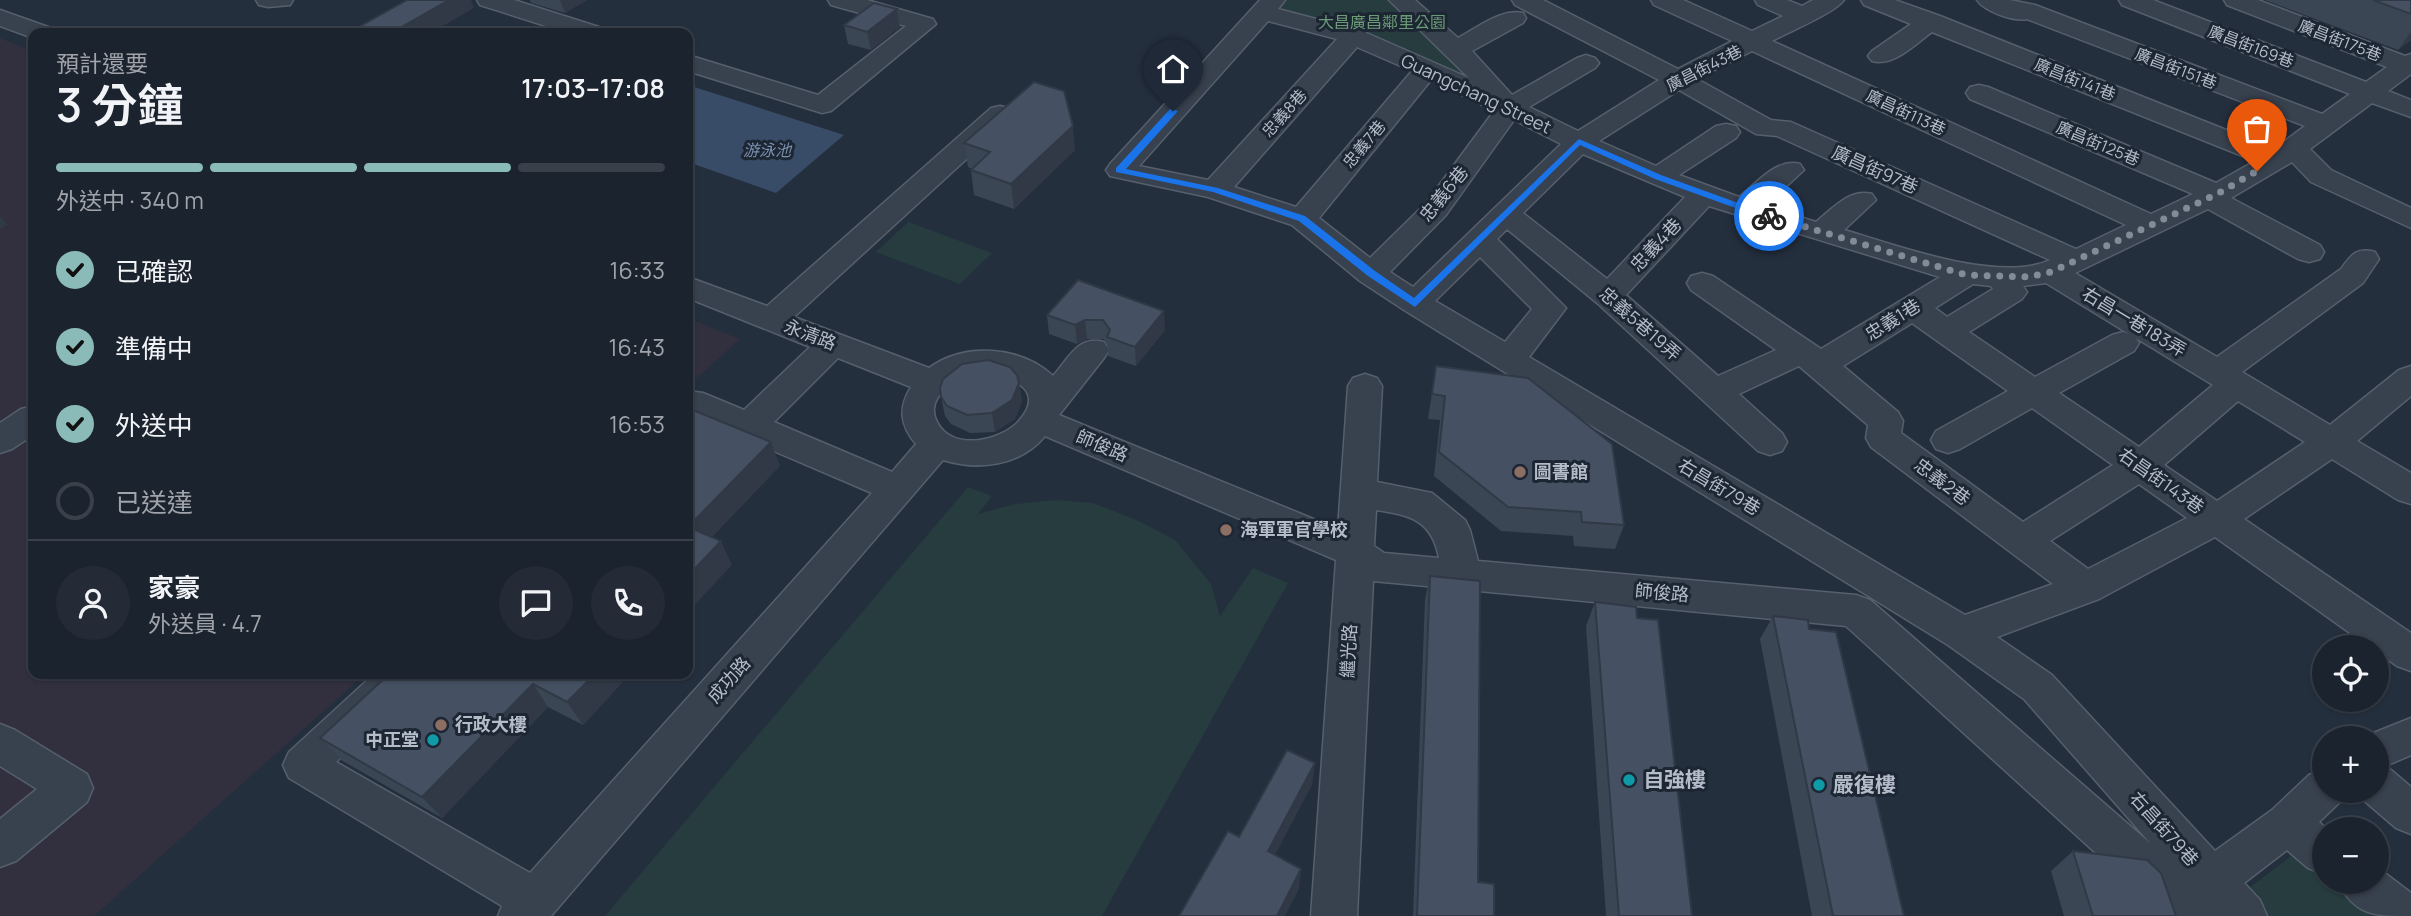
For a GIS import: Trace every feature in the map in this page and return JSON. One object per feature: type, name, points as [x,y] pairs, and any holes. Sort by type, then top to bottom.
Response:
[{"type":"street","points":[[268,0],[281,0]]},
{"type":"street","points":[[489,0],[577,28]]},
{"type":"street","points":[[693,64],[822,106],[923,24],[840,0]]},
{"type":"street","points":[[1401,0],[1456,49],[1509,108],[1586,63]]},
{"type":"street","points":[[1767,0],[1804,16]]},
{"type":"street","name":"廣昌街43巷","points":[[1415,303],[1579,142],[1678,79],[1832,0]]},
{"type":"street","name":"廣昌街141巷","points":[[1873,0],[2286,154]]},
{"type":"street","name":"廣昌街151巷","points":[[1989,0],[2030,8],[2326,125]]},
{"type":"street","name":"廣昌街169巷","points":[[2131,0],[2411,109]]},
{"type":"street","name":"廣昌街175巷","points":[[2236,0],[2408,64]]},
{"type":"street","name":"廣昌街113巷","points":[[1657,5],[1754,42],[2148,224]]},
{"type":"street","name":"Guangchang Street","points":[[1268,6],[1353,36],[1579,142],[1703,195],[1966,275],[2000,277],[2029,277],[2063,266],[2148,224],[2213,196],[2286,154],[2408,64]]},
{"type":"street","name":"右昌街79巷","points":[[1268,6],[1120,170],[1215,190],[1302,219],[1371,274],[1415,303],[1962,634],[2038,687],[2205,899],[2244,916]]},
{"type":"street","points":[[1980,41],[2030,8]]},
{"type":"street","points":[[1456,49],[1519,9]]},
{"type":"street","name":"廣昌街97巷","points":[[1519,9],[1678,79],[1766,128],[1781,128],[2063,266]]},
{"type":"street","points":[[0,17],[28,28]]},
{"type":"street","points":[[1881,56],[1931,21]]},
{"type":"street","name":"忠義8巷","points":[[1215,190],[1353,36]]},
{"type":"street","name":"忠義7巷","points":[[1302,219],[1426,70]]},
{"type":"street","points":[[1823,106],[1853,88]]},
{"type":"street","name":"廣昌街125巷","points":[[1979,93],[2213,196],[2309,252]]},
{"type":"street","name":"忠義6巷","points":[[1371,274],[1436,209],[1509,108]]},
{"type":"street","points":[[771,320],[1002,113]]},
{"type":"street","points":[[1658,177],[1726,132]]},
{"type":"street","points":[[2286,154],[2321,176],[2411,219]]},
{"type":"street","points":[[1744,208],[1790,170]]},
{"type":"street","name":"忠義4巷","points":[[1608,296],[1703,195]]},
{"type":"street","points":[[1821,233],[1862,200]]},
{"type":"street","name":"忠義5巷19弄","points":[[1503,214],[1525,227],[1608,296],[1770,442]]},
{"type":"street","points":[[1479,239],[1550,309],[1509,360]]},
{"type":"street","points":[[1913,260],[1938,239]]},
{"type":"street","points":[[2021,541],[2140,466],[2227,379],[2352,276],[2364,259]]},
{"type":"street","name":"右昌一巷183弄","points":[[2063,266],[2227,379],[2411,490]]},
{"type":"street","name":"忠義1巷","points":[[1716,391],[1811,359],[1912,308],[1966,275]]},
{"type":"street","points":[[1959,324],[2011,292],[2000,277]]},
{"type":"street","points":[[1702,283],[1811,359]]},
{"type":"street","name":"永清路","points":[[693,289],[931,383]]},
{"type":"street","name":"右昌街143巷","points":[[1912,308],[2411,654]]},
{"type":"street","points":[[1948,440],[2123,343]]},
{"type":"street","points":[[749,426],[833,344]]},
{"type":"street","points":[[1044,413],[1045,391],[1037,378],[1024,368],[1006,362],[986,361],[947,371],[931,383],[920,401],[919,422],[925,434],[937,444],[954,451],[995,451],[1014,444],[1030,434],[1093,350]]},
{"type":"street","name":"忠義2巷","points":[[1811,359],[1886,421],[1883,438],[2086,588]]},
{"type":"street","points":[[1962,634],[2086,588],[2217,519],[2332,442],[2411,378]]},
{"type":"street","name":"繼光路","points":[[1334,916],[1365,386]]},
{"type":"street","points":[[693,403],[898,489]]},
{"type":"street","name":"師俊路","points":[[1044,413],[1355,552],[1376,567],[1856,611],[2205,899]]},
{"type":"street","points":[[0,440],[28,421]]},
{"type":"street","name":"成功路","points":[[527,908],[937,444]]},
{"type":"street","points":[[1358,493],[1419,503],[1452,530],[1462,575]]},
{"type":"street","points":[[396,679],[304,765],[527,908]]},
{"type":"street","points":[[2389,745],[2411,736]]},
{"type":"street","points":[[0,743],[72,788],[0,846]]},
{"type":"street","points":[[2389,795],[2411,814]]},
{"type":"street","points":[[2205,899],[2312,800]]},
{"type":"street","points":[[2287,824],[2312,844]]},
{"type":"street","points":[[2376,894],[2404,916]]},
{"type":"shaded area","points":[[0,38],[28,50],[28,679],[359,679],[94,916],[0,916]]},
{"type":"shaded area","points":[[693,320],[740,339],[693,381]]},
{"type":"green space","name":"大昌廣昌鄰里公園","points":[[1286,0],[1388,0],[1447,45],[1493,97],[1276,13]]},
{"type":"green space","points":[[908,222],[992,253],[960,284],[876,252]]},
{"type":"green space","points":[[968,487],[992,496],[978,514],[1015,504],[1057,500],[1093,503],[1139,521],[1175,540],[1211,584],[1220,616],[1253,568],[1288,583],[1102,916],[605,916]]},
{"type":"green space","points":[[2302,848],[2312,856],[2312,894],[2360,894],[2388,916],[2256,916],[2237,897]]},
{"type":"water","name":"游泳池","points":[[693,87],[844,135],[776,193],[693,164]]},
{"type":"building","points":[[407,0],[449,0],[400,28],[357,28]]},
{"type":"building","points":[[2373,0],[2411,0],[2411,14]]},
{"type":"building","points":[[874,3],[897,9],[867,32],[844,25]]},
{"type":"building","points":[[1034,82],[1064,91],[1073,126],[1011,184],[971,170],[990,152],[964,143]]},
{"type":"building","points":[[1078,280],[1164,311],[1135,347],[1107,337],[1110,330],[1103,320],[1085,320],[1075,325],[1047,315]]},
{"type":"building","points":[[988,360],[1010,367],[1017,375],[1019,383],[1012,400],[992,413],[967,415],[947,406],[941,397],[943,379],[962,364]]},
{"type":"building","name":"圖書館","points":[[1436,366],[1528,378],[1612,444],[1624,525],[1582,522],[1581,512],[1508,507],[1439,452],[1445,396],[1432,394]]},
{"type":"building","points":[[693,410],[771,442],[693,522]]},
{"type":"building","points":[[693,529],[721,541],[693,571]]},
{"type":"building","points":[[1430,576],[1480,581],[1478,882],[1494,884],[1494,916],[1417,916]]},
{"type":"building","name":"自強樓","points":[[1595,602],[1636,607],[1637,618],[1658,620],[1692,916],[1619,916]]},
{"type":"building","name":"嚴復樓","points":[[1773,616],[1808,620],[1809,629],[1836,632],[1904,916],[1833,916]]},
{"type":"building","name":"中正堂","points":[[384,679],[590,679],[567,702],[533,684],[422,797],[320,738]]},
{"type":"building","points":[[1287,750],[1315,763],[1268,851],[1301,869],[1277,916],[1179,916],[1228,831],[1239,837]]},
{"type":"building","points":[[2073,851],[2147,860],[2161,873],[2176,916],[2093,916]]},
{"type":"way so far","points":[[1769,216],[1966,275],[2029,277],[2051,272],[2148,224],[2217,194],[2257,171]]},
{"type":"place","name":"圖書館","points":[[1520,472]]},
{"type":"place","name":"海軍軍官學校","points":[[1226,530]]},
{"type":"place","name":"行政大樓","points":[[441,725]]},
{"type":"place","name":"中正堂","points":[[433,740]]},
{"type":"place","name":"自強樓","points":[[1629,780]]},
{"type":"place","name":"嚴復樓","points":[[1819,785]]},
{"type":"route","points":[[1173,111],[1120,170],[1215,190],[1302,219],[1371,274],[1415,303],[1579,142],[1709,197],[1769,216]]}]
